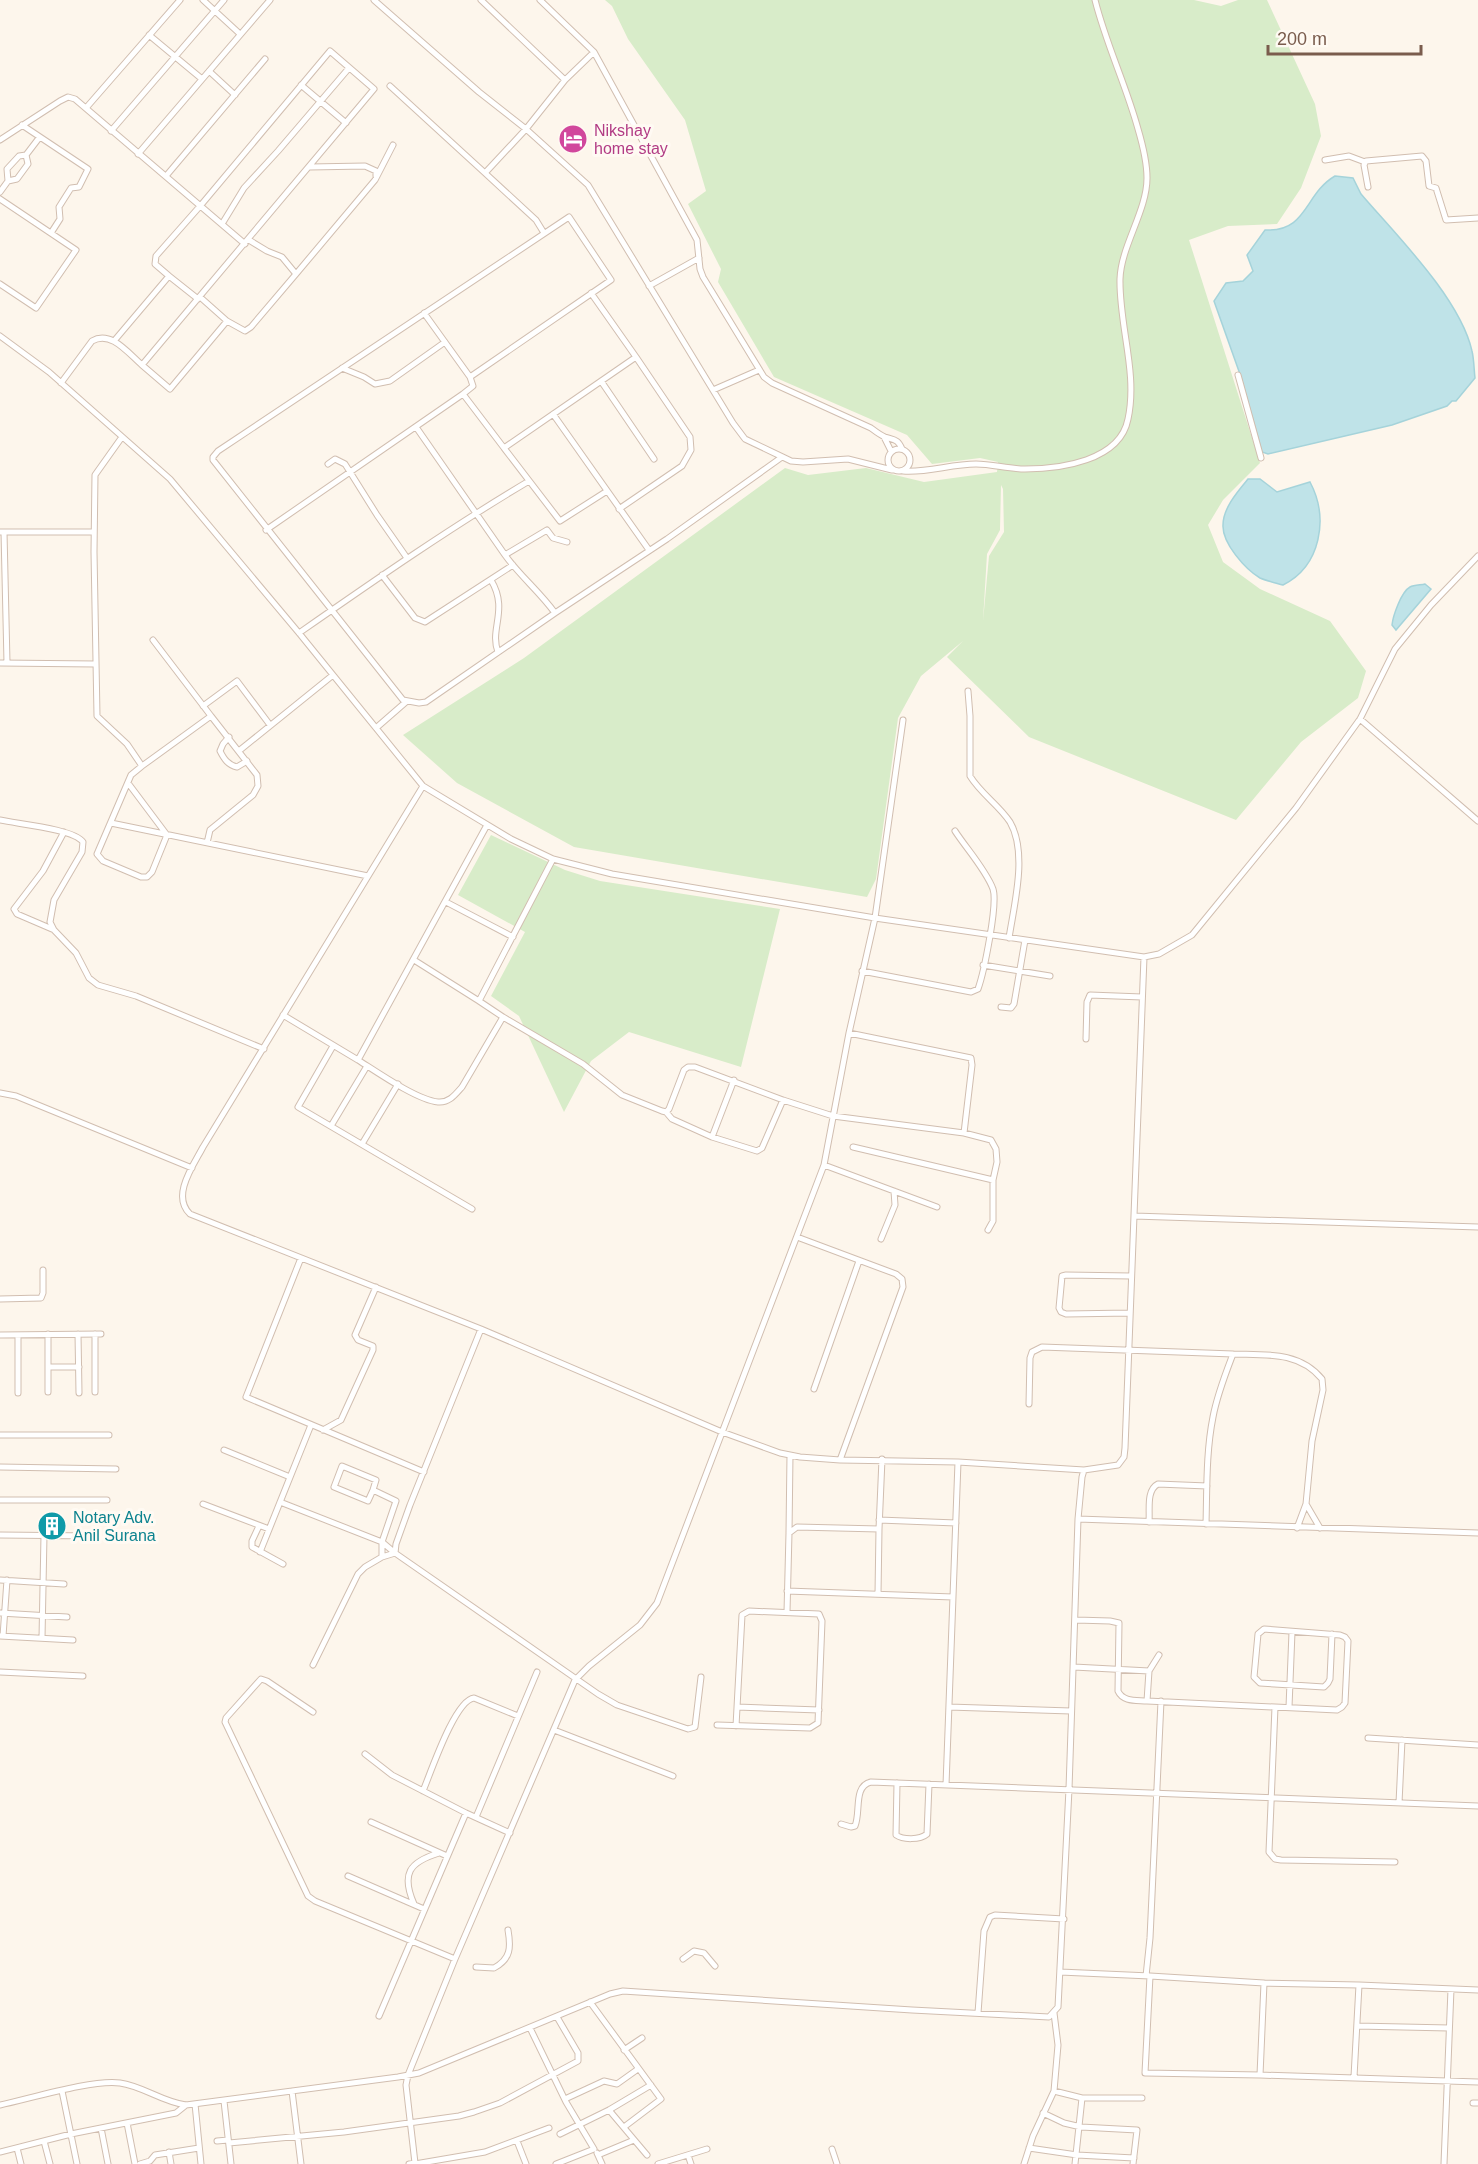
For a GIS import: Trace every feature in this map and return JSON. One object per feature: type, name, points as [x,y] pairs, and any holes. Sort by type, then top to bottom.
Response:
[{"type":"street","points":[[86,108],[180,0]]},
{"type":"street","points":[[203,0],[240,34]]},
{"type":"street","points":[[111,131],[224,0]]},
{"type":"street","points":[[138,154],[270,0]]},
{"type":"street","points":[[374,0],[479,92],[526,129],[588,185],[738,432],[745,439],[782,457],[803,462],[839,459],[873,464],[898,472],[976,464],[1025,469],[1072,464],[1090,458],[1112,446],[1119,439],[1128,422],[1131,393],[1120,277],[1147,184],[1146,158],[1134,114],[1095,0]]},
{"type":"street","points":[[481,0],[565,80]]},
{"type":"street","points":[[540,0],[594,52],[697,240],[703,277],[764,377],[772,383],[871,428],[884,437],[897,440],[902,449],[922,470]]},
{"type":"street","points":[[149,35],[202,79]]},
{"type":"street","points":[[142,365],[199,298],[247,242],[374,89],[330,51],[201,206],[156,256],[155,264],[169,276],[199,298],[227,321],[241,330],[248,329],[375,180],[393,145]]},
{"type":"street","points":[[485,173],[526,129],[565,80],[594,52]]},
{"type":"street","points":[[166,176],[265,59]]},
{"type":"street","points":[[222,224],[244,188],[349,68]]},
{"type":"street","points":[[209,71],[235,95]]},
{"type":"street","points":[[301,86],[346,123]]},
{"type":"street","points":[[390,86],[537,220],[544,233]]},
{"type":"street","points":[[0,140],[68,97],[75,99],[222,224],[247,242],[282,257],[296,274]]},
{"type":"street","points":[[22,125],[88,169],[79,187],[70,189],[59,207],[60,219],[51,233]]},
{"type":"street","points":[[0,192],[8,181],[7,169],[19,156],[26,155],[39,138]]},
{"type":"street","points":[[8,181],[17,179],[28,164],[26,155]]},
{"type":"street","points":[[1325,160],[1349,156],[1365,162],[1383,158],[1422,156],[1426,161],[1429,186],[1436,188],[1446,220],[1478,218]]},
{"type":"street","points":[[1365,162],[1368,188]]},
{"type":"street","points":[[310,167],[365,166],[376,171],[375,180]]},
{"type":"street","points":[[0,199],[75,250],[36,308],[0,284]]},
{"type":"street","points":[[470,377],[611,280],[569,217],[218,450],[213,457],[220,471],[266,530],[399,697],[407,701],[419,704],[426,702],[782,457]]},
{"type":"street","points":[[649,286],[699,258]]},
{"type":"street","points":[[114,341],[169,276]]},
{"type":"street","points":[[591,293],[690,437],[691,450],[682,466],[619,509]]},
{"type":"street","points":[[266,530],[473,386],[470,377],[424,313]]},
{"type":"street","points":[[62,383],[92,341],[103,337],[114,341],[170,389],[227,321]]},
{"type":"street","points":[[0,336],[62,383],[170,479],[423,786],[511,839],[553,859],[612,874],[1009,938],[1144,957],[1158,954],[1192,935],[1296,808],[1360,719],[1395,650],[1431,605],[1478,556]]},
{"type":"street","points":[[342,368],[375,384],[382,384],[390,381],[445,342]]},
{"type":"street","points":[[504,448],[636,357]]},
{"type":"street","points":[[713,390],[759,369]]},
{"type":"street","points":[[1238,375],[1261,458]]},
{"type":"street","points":[[601,381],[654,459]]},
{"type":"street","points":[[463,394],[560,521]]},
{"type":"street","points":[[553,414],[649,550]]},
{"type":"street","points":[[416,427],[505,555],[537,589],[555,613]]},
{"type":"street","points":[[122,437],[95,475],[97,716],[128,744],[142,766]]},
{"type":"street","points":[[884,437],[891,452]]},
{"type":"street","points":[[873,464],[887,459],[891,452],[902,449]]},
{"type":"street","points":[[903,471],[909,464],[910,458]]},
{"type":"street","points":[[328,464],[333,459],[345,464],[376,515],[407,558]]},
{"type":"street","points":[[887,459],[892,470]]},
{"type":"street","points":[[299,633],[475,513],[529,481]]},
{"type":"street","points":[[505,555],[607,492]]},
{"type":"street","points":[[547,530],[553,538],[567,542]]},
{"type":"street","points":[[7,663],[2,532],[94,532]]},
{"type":"street","points":[[382,575],[415,618],[425,622],[513,565]]},
{"type":"street","points":[[491,580],[498,593],[500,604],[496,646],[498,652]]},
{"type":"street","points":[[153,640],[257,775],[258,786],[253,795],[210,830],[207,843]]},
{"type":"street","points":[[0,663],[95,664]]},
{"type":"street","points":[[240,750],[333,675]]},
{"type":"street","points":[[203,706],[237,681],[270,725]]},
{"type":"street","points":[[968,691],[970,776],[1009,821],[1016,838],[1019,855],[1009,938]]},
{"type":"street","points":[[376,728],[407,701]]},
{"type":"street","points":[[167,835],[150,875],[141,877],[98,857],[98,850],[131,775],[211,716]]},
{"type":"street","points":[[1360,719],[1478,821]]},
{"type":"street","points":[[549,2128],[485,2152],[450,2162],[413,2164],[406,2085],[408,2075],[455,1959],[576,1680],[589,1666],[640,1625],[657,1603],[824,1165],[849,1033],[875,918],[903,720]]},
{"type":"street","points":[[229,737],[220,751],[223,756],[230,765],[237,767],[247,761]]},
{"type":"street","points":[[128,783],[167,835]]},
{"type":"street","points":[[423,786],[192,1168],[182,1200],[190,1214],[481,1329],[722,1432],[790,1455],[840,1460],[958,1462],[1084,1470],[1118,1465],[1124,1457],[1144,957]]},
{"type":"street","points":[[0,820],[64,832],[81,839],[83,847],[54,900],[50,922],[54,930],[73,949],[87,975],[98,985],[136,996],[264,1049]]},
{"type":"street","points":[[111,823],[368,876]]},
{"type":"street","points":[[358,1060],[488,825]]},
{"type":"street","points":[[862,971],[975,992],[980,983],[994,896],[993,889],[955,831]]},
{"type":"street","points":[[54,930],[19,915],[14,909],[43,871],[64,832]]},
{"type":"street","points":[[479,1001],[553,859]]},
{"type":"street","points":[[446,902],[513,937]]},
{"type":"street","points":[[1001,1006],[1008,1008],[1013,1006],[1025,940]]},
{"type":"street","points":[[414,960],[503,1017],[583,1064],[622,1095],[666,1112],[672,1119],[712,1137],[757,1151],[762,1148],[783,1100]]},
{"type":"street","points":[[983,965],[1050,976]]},
{"type":"street","points":[[1086,1039],[1087,1002],[1090,995],[1142,997]]},
{"type":"street","points":[[283,1015],[398,1084],[425,1098],[439,1102],[454,1097],[462,1087],[503,1017]]},
{"type":"street","points":[[849,1033],[971,1058],[964,1133]]},
{"type":"street","points":[[333,1046],[298,1107],[472,1209]]},
{"type":"street","points":[[331,1126],[367,1066]]},
{"type":"street","points":[[666,1112],[684,1070],[688,1067],[706,1070],[783,1100],[833,1116],[964,1133],[991,1140],[995,1145],[997,1162],[993,1180],[993,1221],[988,1230]]},
{"type":"street","points":[[712,1137],[734,1080]]},
{"type":"street","points":[[362,1144],[398,1084]]},
{"type":"street","points":[[0,1093],[16,1096],[192,1168]]},
{"type":"street","points":[[853,1147],[993,1180]]},
{"type":"street","points":[[824,1165],[937,1207]]},
{"type":"street","points":[[881,1239],[895,1204],[894,1191]]},
{"type":"street","points":[[1134,1216],[1478,1227]]},
{"type":"street","points":[[797,1237],[896,1274],[902,1279],[903,1287],[840,1460]]},
{"type":"street","points":[[301,1258],[246,1397],[424,1472]]},
{"type":"street","points":[[814,1389],[859,1261]]},
{"type":"street","points":[[0,1299],[41,1298],[43,1270]]},
{"type":"street","points":[[1130,1313],[1066,1314],[1059,1308],[1062,1276],[1131,1276]]},
{"type":"street","points":[[323,1430],[341,1420],[373,1350],[373,1346],[357,1340],[355,1335],[376,1287]]},
{"type":"street","points":[[395,1553],[410,1505],[481,1329]]},
{"type":"street","points":[[48,1334],[48,1392]]},
{"type":"street","points":[[78,1334],[79,1393]]},
{"type":"street","points":[[0,1335],[98,1334],[95,1392]]},
{"type":"street","points":[[18,1335],[18,1393]]},
{"type":"street","points":[[1029,1404],[1030,1358],[1035,1349],[1042,1347],[1290,1357],[1305,1365],[1322,1379],[1323,1390],[1310,1457],[1306,1504],[1297,1528]]},
{"type":"street","points":[[1206,1524],[1208,1453],[1212,1418],[1233,1354]]},
{"type":"street","points":[[48,1367],[79,1367]]},
{"type":"street","points":[[260,1552],[310,1425]]},
{"type":"street","points":[[0,1435],[109,1435]]},
{"type":"street","points":[[224,1450],[290,1477]]},
{"type":"street","points":[[787,1612],[790,1455]]},
{"type":"street","points":[[878,1594],[882,1459]]},
{"type":"street","points":[[946,1785],[958,1462]]},
{"type":"street","points":[[342,1466],[376,1480],[373,1490],[368,1501],[334,1487],[342,1466]]},
{"type":"street","points":[[0,1467],[116,1469]]},
{"type":"street","points":[[0,2105],[85,2086],[121,2083],[168,2102],[186,2105],[408,2075],[419,2073],[610,1994],[636,1990],[1049,2017],[1058,2007],[1064,1919],[1078,1519],[1084,1470]]},
{"type":"street","points":[[1149,1521],[1151,1491],[1154,1486],[1158,1484],[1207,1486]]},
{"type":"street","points":[[373,1490],[410,1505]]},
{"type":"street","points":[[0,1500],[106,1500]]},
{"type":"street","points":[[382,1557],[382,1542],[396,1501]]},
{"type":"street","points":[[280,1502],[382,1542],[576,1680],[617,1705],[688,1730],[694,1727],[701,1677]]},
{"type":"street","points":[[203,1504],[269,1529]]},
{"type":"street","points":[[1306,1504],[1320,1528]]},
{"type":"street","points":[[1078,1519],[1478,1533]]},
{"type":"street","points":[[879,1520],[956,1523]]},
{"type":"street","points":[[259,1526],[251,1545],[253,1549],[283,1564]]},
{"type":"street","points":[[789,1533],[797,1527],[879,1529]]},
{"type":"street","points":[[0,1534],[94,1536]]},
{"type":"street","points":[[42,1638],[44,1535]]},
{"type":"street","points":[[313,1665],[358,1574],[382,1557],[395,1553]]},
{"type":"street","points":[[64,1584],[3,1580],[1,1636],[73,1640]]},
{"type":"street","points":[[788,1591],[953,1598]]},
{"type":"street","points":[[717,1725],[736,1726],[810,1728],[818,1723],[821,1617],[813,1613],[749,1611],[741,1615],[736,1726]]},
{"type":"street","points":[[2,1614],[66,1617]]},
{"type":"street","points":[[1076,1620],[1119,1623],[1121,1627],[1118,1690],[1122,1697],[1147,1701],[1337,1710],[1345,1703],[1348,1641],[1343,1636],[1332,1634],[1260,1630],[1257,1634],[1254,1677],[1260,1683],[1324,1687],[1328,1683],[1332,1634]]},
{"type":"street","points":[[1289,1707],[1292,1632]]},
{"type":"street","points":[[1147,1701],[1149,1671],[1158,1655]]},
{"type":"street","points":[[1074,1667],[1149,1671]]},
{"type":"street","points":[[0,1672],[83,1676]]},
{"type":"street","points":[[476,1817],[537,1672]]},
{"type":"street","points":[[313,1712],[261,1679],[226,1718],[225,1724],[308,1896],[315,1901],[455,1959]]},
{"type":"street","points":[[423,1791],[454,1717],[465,1701],[474,1698],[518,1716]]},
{"type":"street","points":[[1161,1701],[1145,2073],[1478,2082]]},
{"type":"street","points":[[737,1707],[819,1710]]},
{"type":"street","points":[[949,1707],[1071,1711]]},
{"type":"street","points":[[1275,1707],[1269,1852],[1275,1859],[1395,1862]]},
{"type":"street","points":[[554,1730],[673,1776]]},
{"type":"street","points":[[1368,1738],[1478,1745]]},
{"type":"street","points":[[1399,1803],[1402,1740]]},
{"type":"street","points":[[365,1754],[392,1775],[510,1833]]},
{"type":"street","points":[[841,1824],[855,1826],[861,1788],[865,1783],[1156,1792],[1478,1806]]},
{"type":"street","points":[[897,1783],[896,1835],[902,1838],[921,1838],[927,1834],[929,1784]]},
{"type":"street","points":[[379,2016],[466,1813]]},
{"type":"street","points":[[371,1822],[447,1856]]},
{"type":"street","points":[[414,1904],[408,1888],[412,1870],[422,1859],[439,1853]]},
{"type":"street","points":[[348,1876],[424,1909]]},
{"type":"street","points":[[978,2013],[984,1931],[990,1917],[996,1915],[1064,1919]]},
{"type":"street","points":[[476,1967],[494,1968],[506,1959],[510,1947],[508,1930]]},
{"type":"street","points":[[683,1959],[694,1952],[704,1953],[715,1966]]},
{"type":"street","points":[[1060,1972],[1264,1983],[1478,1990]]},
{"type":"street","points":[[1260,2075],[1264,1983]]},
{"type":"street","points":[[1354,2077],[1359,1985]]},
{"type":"street","points":[[1444,2164],[1451,1989]]},
{"type":"street","points":[[591,2002],[661,2098],[624,2127]]},
{"type":"street","points":[[1024,2164],[1043,2113],[1054,2091],[1058,2045],[1054,2013]]},
{"type":"street","points":[[217,2141],[298,2136],[409,2122],[474,2112],[500,2103],[574,2063],[579,2056],[557,2017]]},
{"type":"street","points":[[1357,2026],[1449,2028]]},
{"type":"street","points":[[530,2028],[565,2098],[602,2164]]},
{"type":"street","points":[[624,2050],[642,2037]]},
{"type":"street","points":[[565,2098],[604,2080],[617,2084],[638,2068]]},
{"type":"street","points":[[560,2134],[609,2110],[651,2085]]},
{"type":"street","points":[[62,2091],[77,2164]]},
{"type":"street","points":[[292,2091],[301,2164]]},
{"type":"street","points":[[1054,2091],[1082,2098],[1143,2098]]},
{"type":"street","points":[[1075,2164],[1081,2127],[1082,2098]]},
{"type":"street","points":[[224,2101],[231,2164]]},
{"type":"street","points":[[195,2104],[201,2164]]},
{"type":"street","points":[[0,2152],[71,2134],[176,2113],[186,2105]]},
{"type":"street","points":[[609,2110],[647,2155]]},
{"type":"street","points":[[1029,2148],[1134,2161],[1137,2130],[1081,2127],[1064,2123],[1043,2113]]},
{"type":"street","points":[[128,2123],[135,2164]]},
{"type":"street","points":[[101,2128],[108,2164]]},
{"type":"street","points":[[598,2155],[634,2140]]},
{"type":"street","points":[[44,2141],[50,2164]]},
{"type":"street","points":[[517,2141],[526,2164]]},
{"type":"street","points":[[17,2148],[21,2164]]},
{"type":"street","points":[[140,2164],[155,2155],[199,2148]]},
{"type":"street","points":[[556,2164],[594,2149]]},
{"type":"street","points":[[658,2164],[706,2149]]},
{"type":"street","points":[[832,2149],[837,2164]]},
{"type":"street","points":[[170,2152],[171,2164]]},
{"type":"street","points":[[688,2155],[691,2164]]},
{"type":"green space","points":[[605,0],[1194,0],[1221,6],[1238,0],[1267,0],[1315,104],[1321,136],[1301,188],[1277,224],[1228,226],[1189,240],[1260,463],[1223,500],[1208,525],[1223,562],[1260,589],[1330,621],[1366,671],[1358,698],[1301,742],[1236,820],[1029,737],[947,657],[963,641],[921,676],[898,718],[876,879],[867,897],[574,847],[457,783],[403,735],[524,658],[785,468],[808,475],[866,468],[924,482],[997,472],[998,462],[980,458],[932,464],[907,435],[774,377],[718,282],[721,269],[688,204],[706,191],[685,120],[628,39],[612,6]],"holes":[[[1001,485],[1004,532],[989,556],[983,621],[987,554],[1000,530]]]},
{"type":"green space","points":[[491,835],[565,870],[600,881],[780,909],[741,1067],[629,1032],[591,1061],[564,1112],[519,1016],[491,996],[525,932],[458,895]]},
{"type":"water","points":[[1335,176],[1353,178],[1361,194],[1441,289],[1465,331],[1473,354],[1475,378],[1456,401],[1452,401],[1447,406],[1392,425],[1268,454],[1262,452],[1241,377],[1214,301],[1226,283],[1243,281],[1253,271],[1247,255],[1265,230],[1279,229],[1298,219],[1317,192]]},
{"type":"water","points":[[1248,479],[1260,479],[1277,492],[1310,482],[1316,496],[1320,525],[1313,554],[1296,577],[1283,585],[1260,578],[1236,555],[1226,540],[1223,525],[1228,506]]},
{"type":"water","points":[[1425,584],[1431,589],[1396,630],[1392,625],[1404,594],[1410,587]]},
{"type":"place","name":"Nikshay home stay","points":[[573,139]]},
{"type":"place","name":"Notary Adv. Anil Surana","points":[[52,1526]]}]
